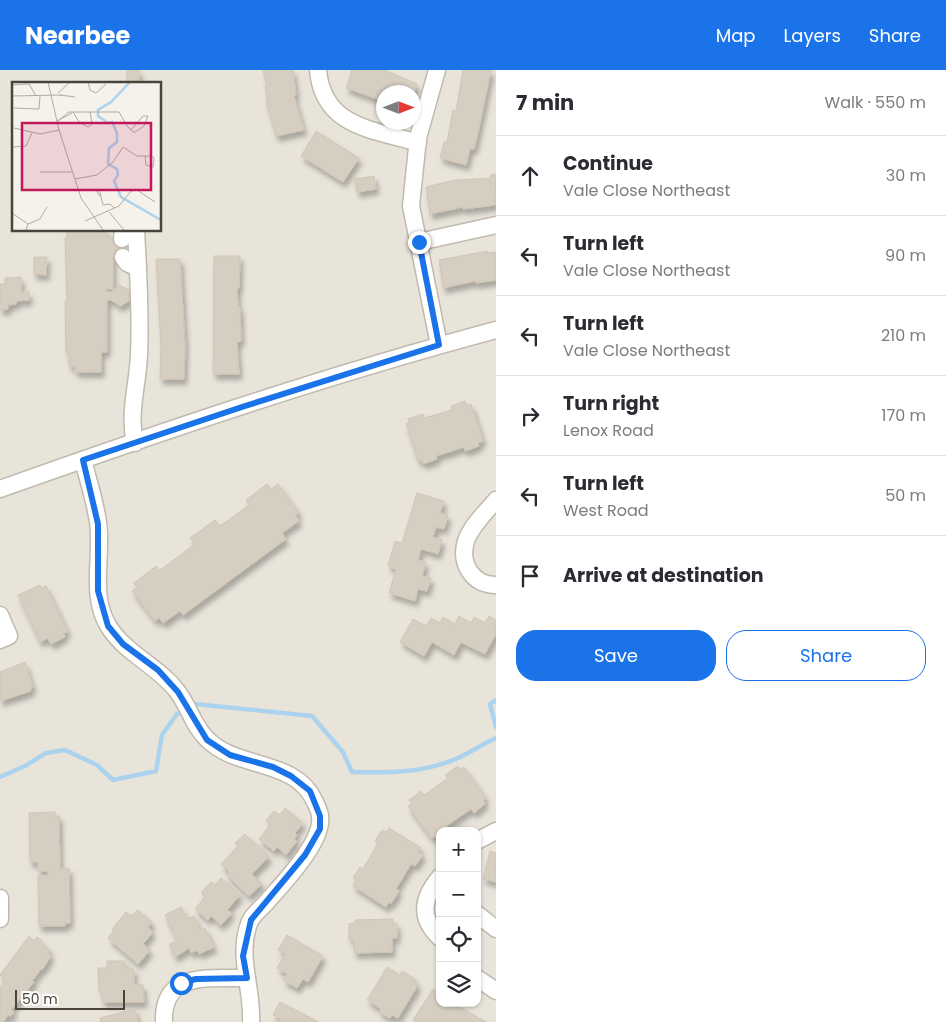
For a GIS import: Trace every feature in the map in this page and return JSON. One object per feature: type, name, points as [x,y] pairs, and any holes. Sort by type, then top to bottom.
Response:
[{"type":"street","points":[[318,70],[319,86],[325,100],[341,118],[418,143]]},
{"type":"street","points":[[437,70],[418,143],[411,206],[439,345]]},
{"type":"street","points":[[419,242],[496,225]]},
{"type":"street","points":[[127,233],[138,268],[139,356],[133,396],[132,427],[135,443]]},
{"type":"street","points":[[123,257],[127,263],[138,268]]},
{"type":"street","points":[[0,490],[135,443],[439,345],[496,330]]},
{"type":"street","points":[[83,460],[98,524],[98,591],[108,626],[123,644],[158,670],[180,696],[207,740],[230,755],[273,767],[291,776],[310,791],[320,816],[320,829],[305,855],[251,920],[243,956],[252,1008],[251,1022]]},
{"type":"street","points":[[496,500],[479,520],[466,542],[465,558],[467,570],[474,579],[487,585],[496,585]]},
{"type":"street","points":[[0,615],[9,636],[0,640]]},
{"type":"street","points":[[481,839],[496,831]]},
{"type":"street","points":[[436,882],[431,888],[425,905],[429,927],[436,934]]},
{"type":"street","points":[[0,898],[0,919]]},
{"type":"street","points":[[481,917],[496,929]]},
{"type":"street","points":[[164,1022],[164,1004],[171,992],[181,983],[196,979],[247,978]]},
{"type":"street","points":[[481,981],[496,991]]},
{"type":"shaded area","points":[[0,70],[496,70],[496,1022],[0,1022]]},
{"type":"building","points":[[127,70],[139,70],[139,82],[127,82]]},
{"type":"building","points":[[263,70],[293,70],[296,95],[294,96],[304,130],[276,136],[266,102],[268,102],[265,87],[267,87]]},
{"type":"building","points":[[352,70],[384,70],[417,84],[376,85],[376,99],[346,88]]},
{"type":"building","points":[[463,70],[491,70],[474,149],[470,149],[466,165],[440,158],[444,142],[447,142],[453,110],[456,111]]},
{"type":"building","points":[[316,131],[359,158],[343,182],[301,156]]},
{"type":"building","points":[[496,174],[495,205],[463,209],[463,207],[430,214],[426,187],[459,179],[491,178],[490,175]]},
{"type":"building","points":[[374,176],[376,189],[357,192],[354,179]]},
{"type":"building","points":[[67,231],[107,231],[107,238],[129,239],[129,257],[113,257],[113,289],[106,289],[106,292],[111,292],[119,285],[129,290],[129,301],[120,306],[111,300],[107,300],[107,352],[101,352],[101,372],[75,372],[75,366],[69,366],[69,352],[66,352],[65,301],[67,301],[65,238],[67,237]]},
{"type":"building","points":[[487,251],[488,253],[496,252],[496,280],[476,283],[475,281],[443,288],[439,260]]},
{"type":"building","points":[[214,256],[240,256],[239,288],[237,290],[238,307],[240,307],[241,341],[237,342],[239,374],[213,374]]},
{"type":"building","points":[[34,257],[47,257],[46,275],[34,274]]},
{"type":"building","points":[[156,259],[180,259],[185,346],[184,379],[160,379],[161,347]]},
{"type":"building","points":[[21,277],[21,292],[29,292],[29,300],[16,301],[16,304],[8,305],[8,309],[0,310],[0,284],[5,284],[5,278]]},
{"type":"building","points":[[465,401],[467,406],[471,404],[483,441],[478,443],[479,446],[465,451],[464,447],[436,456],[437,459],[423,464],[422,460],[418,461],[406,424],[409,423],[408,419],[423,414],[424,418],[452,410],[451,406]]},
{"type":"building","points":[[267,484],[271,489],[278,484],[299,513],[295,515],[299,521],[282,533],[286,539],[183,615],[180,611],[163,623],[159,618],[155,621],[132,591],[137,588],[134,583],[156,566],[159,571],[195,544],[190,538],[215,520],[220,526],[249,505],[246,500]]},
{"type":"building","points":[[417,493],[444,501],[440,513],[448,515],[444,529],[436,527],[433,537],[442,540],[438,554],[421,549],[418,560],[426,562],[422,576],[431,578],[427,591],[418,589],[415,601],[389,593],[396,569],[388,566],[395,541],[402,543]]},
{"type":"building","points":[[40,585],[41,588],[46,586],[68,632],[63,633],[65,637],[51,644],[48,638],[40,642],[18,595]]},
{"type":"building","points":[[459,616],[471,623],[474,617],[485,623],[489,616],[496,620],[496,634],[485,654],[461,642],[454,655],[432,642],[424,656],[400,642],[413,619],[426,626],[431,618],[440,623],[443,617],[455,624]]},
{"type":"building","points":[[25,662],[33,687],[30,689],[31,691],[0,701],[0,672]]},
{"type":"building","points":[[458,766],[460,770],[464,767],[486,798],[483,800],[485,804],[474,813],[471,809],[447,827],[436,827],[436,838],[435,836],[431,838],[408,806],[412,804],[409,800],[421,791],[424,795],[448,778],[445,775]]},
{"type":"building","points":[[285,808],[303,823],[295,833],[297,835],[294,839],[297,841],[286,855],[277,847],[274,851],[259,839],[270,825],[266,821],[274,811],[280,815]]},
{"type":"building","points":[[55,812],[55,816],[59,816],[60,869],[69,868],[70,923],[65,923],[65,926],[39,926],[38,876],[48,876],[48,871],[38,871],[38,862],[30,862],[29,813]]},
{"type":"building","points":[[389,828],[421,848],[418,852],[423,855],[415,866],[411,864],[396,889],[399,891],[391,904],[389,902],[386,907],[353,886],[356,880],[353,878],[360,867],[363,869],[378,843],[375,841],[382,830],[386,832]]},
{"type":"building","points":[[245,834],[269,857],[252,874],[262,884],[249,896],[227,875],[229,872],[221,864],[238,846],[235,843]]},
{"type":"building","points":[[490,851],[496,853],[496,882],[483,879]]},
{"type":"building","points":[[221,878],[240,895],[227,910],[232,913],[221,925],[211,916],[208,920],[195,909],[205,897],[201,893],[211,882],[215,885]]},
{"type":"building","points":[[181,907],[187,919],[194,916],[200,930],[205,928],[214,947],[199,954],[198,950],[191,953],[189,948],[175,957],[169,944],[177,941],[165,915]]},
{"type":"building","points":[[138,910],[152,922],[148,927],[153,932],[143,944],[150,950],[138,964],[108,938],[114,930],[112,929],[126,912],[131,916]]},
{"type":"building","points":[[393,919],[393,924],[397,924],[397,938],[392,938],[392,952],[354,953],[354,939],[349,939],[349,924],[355,923],[355,920]]},
{"type":"building","points":[[287,935],[323,956],[308,982],[303,979],[297,988],[283,980],[287,974],[277,968],[285,954],[278,950]]},
{"type":"building","points":[[29,936],[34,941],[37,937],[42,941],[40,942],[50,950],[48,953],[51,956],[32,981],[34,982],[11,1010],[14,1012],[10,1017],[8,1015],[3,1022],[0,1022],[0,987],[5,981],[0,975]]},
{"type":"building","points":[[107,961],[125,961],[125,969],[134,969],[134,985],[143,985],[144,1002],[102,1002],[102,991],[99,991],[98,968],[107,968]]},
{"type":"building","points":[[387,967],[400,975],[402,971],[415,979],[414,982],[418,985],[398,1018],[392,1015],[390,1018],[379,1012],[381,1009],[367,1000]]},
{"type":"building","points":[[433,989],[436,991],[436,1007],[459,1007],[486,1022],[417,1022],[413,1020]]},
{"type":"building","points":[[280,1002],[319,1022],[279,1022],[281,1019],[273,1015]]},
{"type":"building","points":[[135,1009],[138,1022],[101,1022],[100,1018]]},
{"type":"waterway","points":[[496,700],[490,704],[496,727]]},
{"type":"waterway","points":[[0,777],[25,766],[46,753],[65,750],[97,765],[113,780],[156,771],[162,735],[177,714],[195,704],[312,716],[343,752],[352,772],[393,772],[432,767],[458,758],[496,738]]},
{"type":"route","points":[[181,983],[196,979],[247,978],[243,956],[251,920],[305,855],[320,829],[320,816],[310,791],[291,776],[273,767],[230,755],[207,740],[178,692],[158,670],[123,644],[108,626],[98,591],[98,524],[83,460],[245,406],[439,345],[419,242]]}]
